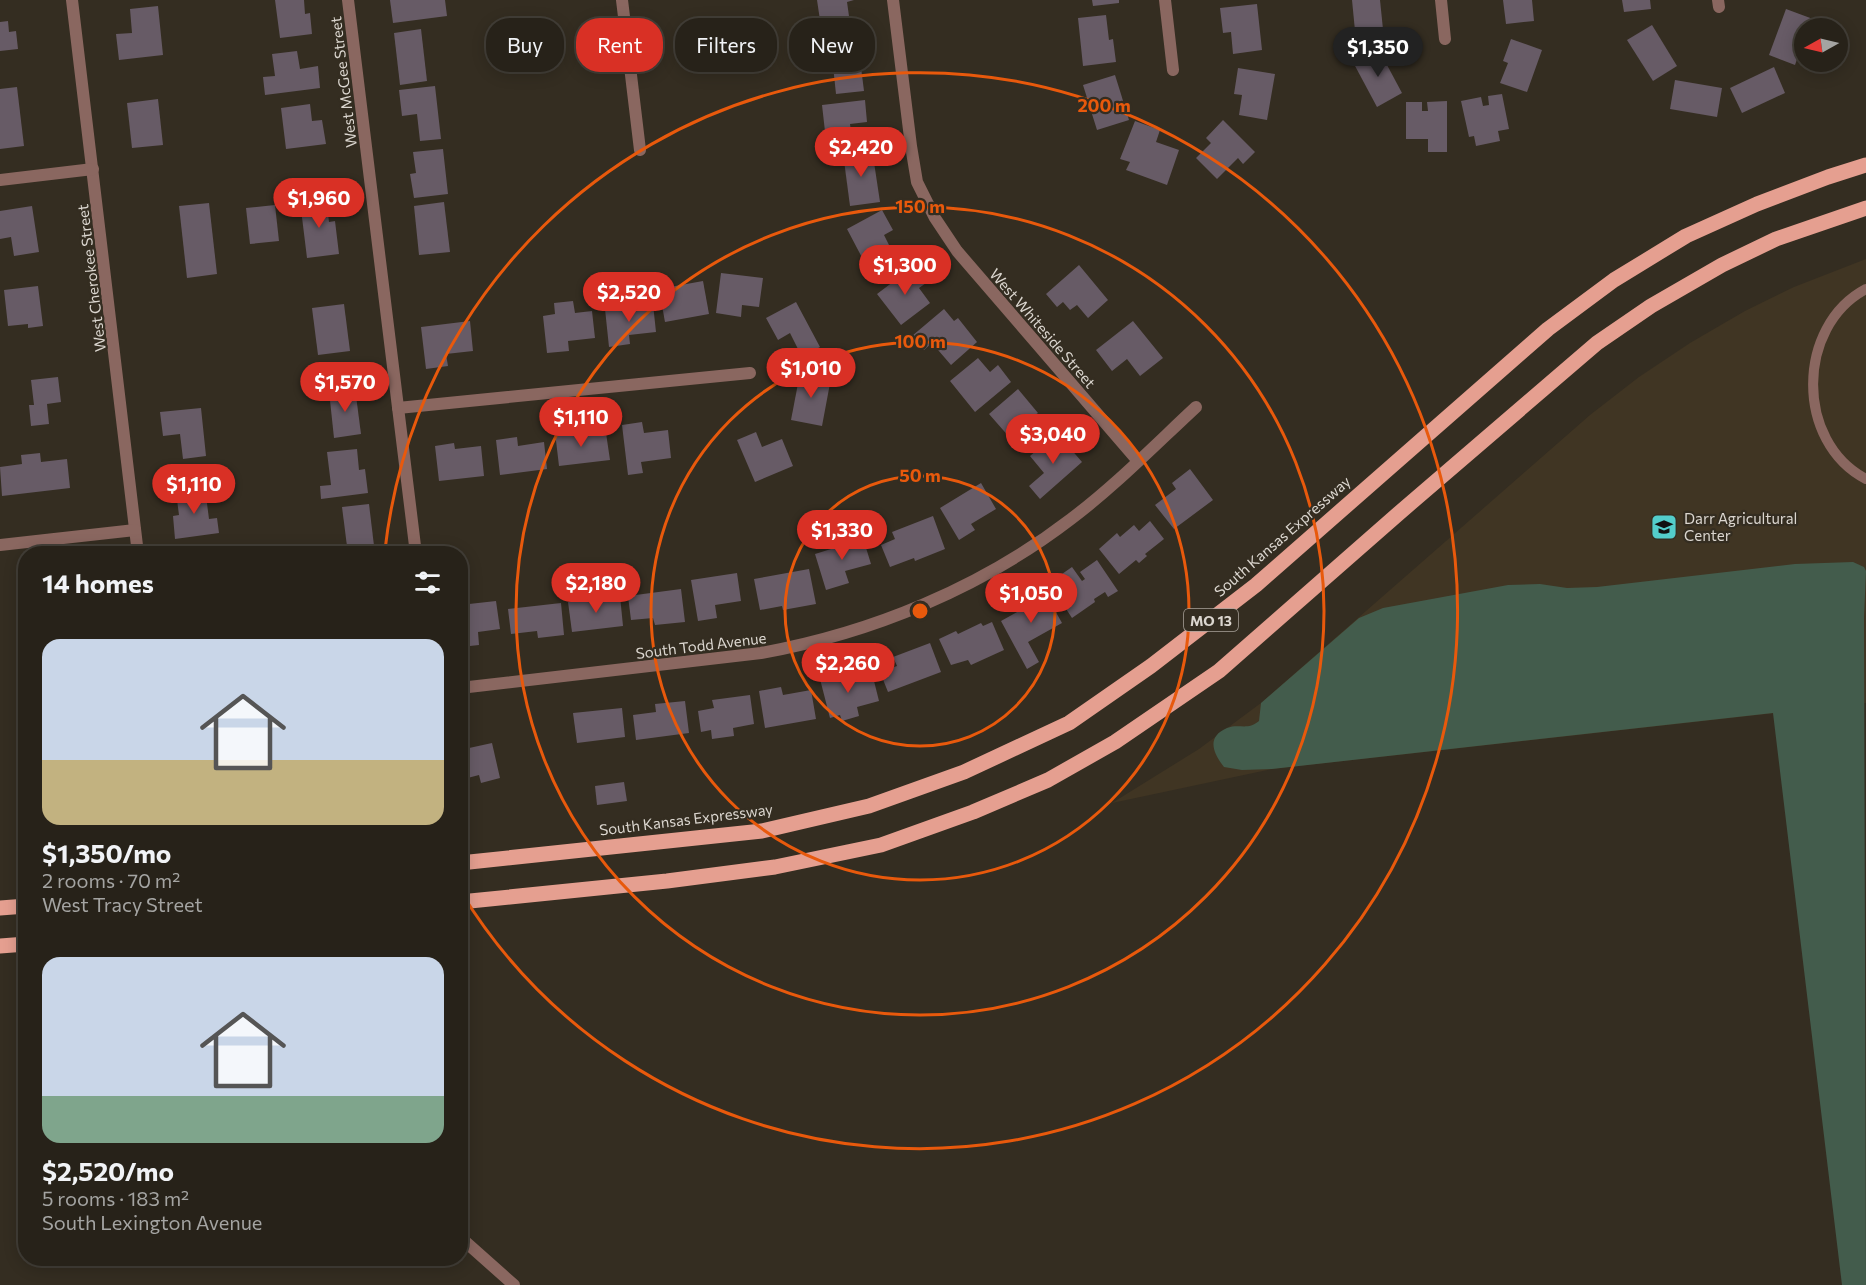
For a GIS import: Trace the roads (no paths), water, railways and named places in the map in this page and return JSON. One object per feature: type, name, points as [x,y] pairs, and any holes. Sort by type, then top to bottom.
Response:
[{"type":"main road","name":"South Kansas Expressway","points":[[468,862],[772,828],[880,802],[964,772],[1069,723],[1151,666],[1256,585],[1548,329],[1614,280],[1686,237],[1757,204],[1866,165]]},
{"type":"main road","name":"MO 13","points":[[468,901],[667,881],[776,867],[880,845],[973,812],[1048,780],[1115,742],[1220,671],[1597,343],[1651,306],[1722,265],[1776,239],[1834,217],[1866,208]]},
{"type":"main road","points":[[0,908],[18,907]]},
{"type":"main road","points":[[0,946],[18,945]]},
{"type":"street","name":"West Cherokee Street","points":[[72,0],[137,546]]},
{"type":"street","name":"West McGee Street","points":[[348,0],[415,546]]},
{"type":"street","points":[[622,0],[640,150]]},
{"type":"street","name":"West Whiteside Street","points":[[893,0],[917,182],[935,218],[957,251],[1137,461]]},
{"type":"street","points":[[1165,0],[1173,70]]},
{"type":"street","points":[[1440,0],[1445,39]]},
{"type":"street","points":[[0,180],[93,169]]},
{"type":"street","points":[[398,408],[750,373]]},
{"type":"street","name":"South Todd Avenue","points":[[468,687],[719,660],[802,646],[837,636],[936,598],[1004,564],[1071,519],[1196,406]]},
{"type":"street","points":[[0,545],[135,530]]},
{"type":"street","points":[[468,1244],[514,1285]]},
{"type":"lane","points":[[1866,289],[1858,293],[1833,317],[1817,348],[1811,383],[1816,418],[1832,449],[1857,474],[1866,479]]},
{"type":"place","name":"Darr Agricultural Center","points":[[1664,527]]}]
